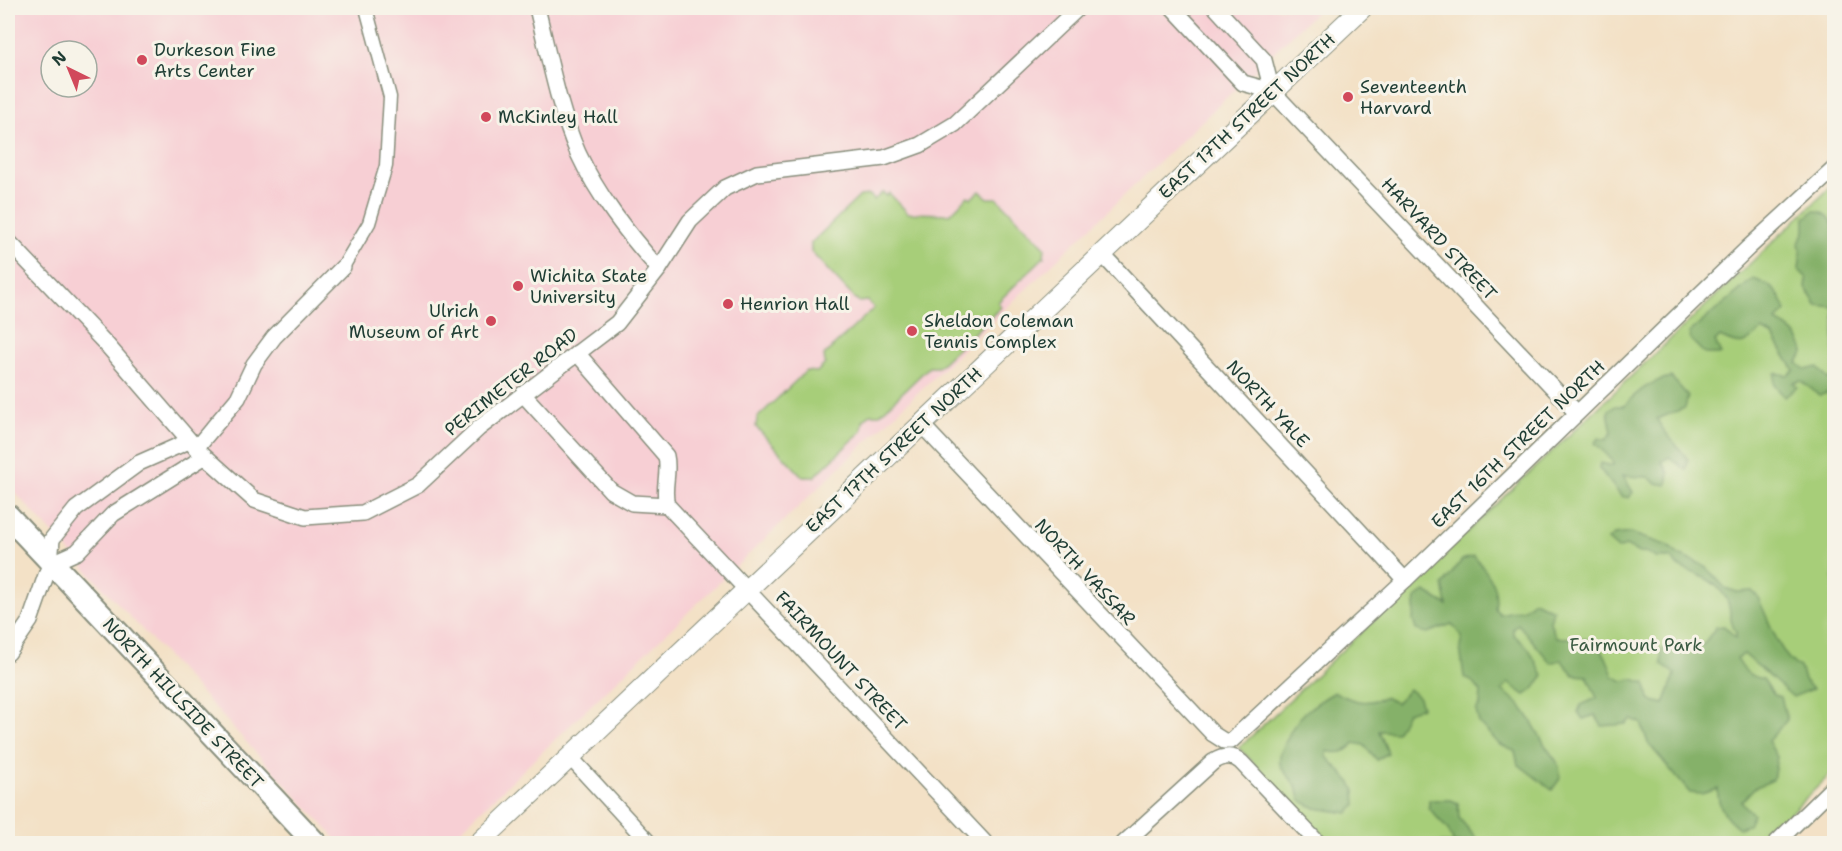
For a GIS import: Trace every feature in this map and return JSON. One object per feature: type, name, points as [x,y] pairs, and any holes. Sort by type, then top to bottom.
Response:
[{"type":"main road","name":"NORTH HILLSIDE STREET","points":[[8,516],[50,564],[316,843]]},
{"type":"main road","name":"NORTH HILLSIDE STREET","points":[[8,532],[50,564]]},
{"type":"street","points":[[50,564],[77,552],[113,514],[196,448],[238,398],[254,364],[274,337],[343,267],[369,223],[386,166],[390,97],[366,8]]},
{"type":"street","points":[[537,8],[554,77],[579,153],[595,185],[626,232],[659,268]]},
{"type":"street","name":"PERIMETER ROAD","points":[[8,241],[107,345],[196,448],[254,500],[305,517],[363,513],[418,484],[479,428],[617,323],[659,268],[690,221],[725,188],[757,173],[884,158],[905,152],[942,133],[970,111],[1078,8]]},
{"type":"street","points":[[1173,8],[1243,83],[1272,91],[1264,60],[1216,8]]},
{"type":"street","name":"EAST 17TH STREET NORTH","points":[[478,843],[1362,8]]},
{"type":"street","name":"HARVARD STREET","points":[[1272,91],[1577,413]]},
{"type":"street","name":"EAST 16TH STREET NORTH","points":[[1123,843],[1213,762],[1405,580],[1834,168]]},
{"type":"street","name":"NORTH YALE","points":[[1102,254],[1405,580]]},
{"type":"street","points":[[523,394],[611,491],[632,503],[667,505],[666,490],[669,468],[666,456],[577,353]]},
{"type":"street","name":"NORTH VASSAR","points":[[921,424],[1147,666],[1319,843]]},
{"type":"street","points":[[8,653],[30,621],[50,564],[52,539],[76,509],[139,463],[196,448]]},
{"type":"street","name":"FAIRMOUNT STREET","points":[[667,505],[986,843]]},
{"type":"street","points":[[570,757],[650,843]]},
{"type":"street","points":[[1775,843],[1834,786]]},
{"type":"shaded area","name":"Wichita State University","points":[[8,8],[1320,8],[447,843],[340,843],[8,485]]},
{"type":"green space","name":"Fairmount Park","points":[[1834,184],[1834,771],[1759,843],[1330,843],[1239,748]]},
{"type":"green space","name":"Sheldon Coleman Tennis Complex","points":[[980,191],[988,198],[997,198],[1045,247],[1044,257],[998,302],[1001,307],[938,367],[929,367],[880,414],[870,414],[863,421],[862,431],[814,477],[803,477],[756,427],[757,418],[806,371],[817,372],[825,364],[824,355],[874,308],[868,301],[858,302],[811,252],[811,243],[860,196],[870,195],[874,200],[883,192],[886,196],[889,193],[908,213],[950,214],[968,196],[971,198]]},
{"type":"green space","points":[[1814,211],[1827,215],[1834,226],[1834,307],[1816,305],[1806,288],[1807,278],[1799,270],[1801,250],[1798,245],[1805,231],[1805,218]]},
{"type":"green space","points":[[1753,279],[1770,287],[1781,299],[1786,311],[1776,321],[1790,330],[1800,341],[1804,352],[1797,363],[1806,370],[1817,367],[1828,379],[1834,375],[1834,385],[1831,385],[1828,393],[1819,395],[1801,381],[1793,383],[1797,387],[1785,397],[1774,385],[1775,373],[1787,375],[1794,370],[1773,336],[1762,330],[1747,342],[1738,344],[1720,337],[1715,342],[1721,354],[1705,354],[1691,340],[1689,333]]},
{"type":"green space","points":[[1671,377],[1688,396],[1685,408],[1657,419],[1688,460],[1686,470],[1669,457],[1662,462],[1669,473],[1667,485],[1656,483],[1648,477],[1623,476],[1633,492],[1629,498],[1621,496],[1599,468],[1600,463],[1613,466],[1612,460],[1595,443],[1598,438],[1606,440],[1612,432],[1608,412],[1615,406],[1624,406],[1651,384]]},
{"type":"green space","points":[[1630,533],[1668,546],[1679,555],[1705,566],[1725,588],[1737,592],[1752,591],[1757,596],[1781,647],[1793,663],[1800,667],[1804,680],[1813,689],[1793,697],[1744,654],[1737,658],[1747,672],[1763,679],[1774,695],[1781,697],[1787,720],[1768,741],[1777,757],[1773,780],[1754,788],[1741,802],[1753,814],[1748,825],[1739,828],[1726,816],[1719,801],[1718,789],[1701,794],[1690,793],[1648,743],[1641,723],[1632,719],[1626,724],[1602,726],[1595,715],[1583,719],[1578,712],[1581,705],[1597,698],[1587,676],[1574,675],[1561,660],[1551,663],[1518,624],[1513,628],[1513,634],[1529,649],[1543,676],[1535,688],[1525,695],[1508,683],[1502,690],[1532,722],[1557,762],[1561,777],[1552,790],[1518,764],[1515,751],[1500,745],[1479,723],[1476,711],[1480,705],[1481,692],[1473,682],[1464,677],[1460,647],[1462,637],[1452,624],[1427,633],[1416,630],[1413,620],[1416,598],[1425,592],[1447,605],[1443,585],[1462,560],[1474,556],[1491,580],[1495,593],[1495,609],[1500,614],[1524,609],[1534,601],[1553,610],[1550,622],[1556,638],[1579,638],[1594,643],[1600,647],[1613,676],[1623,681],[1632,679],[1646,683],[1649,700],[1664,704],[1675,674],[1662,665],[1661,650],[1668,645],[1703,645],[1716,627],[1724,626],[1736,638],[1736,632],[1727,600],[1711,582],[1676,565],[1672,558],[1656,558],[1646,552],[1639,553],[1626,546],[1618,549],[1608,540],[1614,535]]},
{"type":"green space","points":[[1409,689],[1419,698],[1422,707],[1407,712],[1397,732],[1379,731],[1388,753],[1377,760],[1364,745],[1354,743],[1342,752],[1327,751],[1327,757],[1351,783],[1355,791],[1356,805],[1348,813],[1315,808],[1300,800],[1294,783],[1280,764],[1280,758],[1290,732],[1300,718],[1335,692],[1360,701],[1385,697],[1396,703]]},
{"type":"green space","points":[[1429,800],[1451,800],[1458,803],[1459,818],[1480,843],[1454,843],[1448,830],[1429,808]]},
{"type":"place","name":"Durkeson Fine Arts Center","points":[[142,60]]},
{"type":"place","name":"Seventeenth Harvard","points":[[1348,97]]},
{"type":"place","name":"McKinley Hall","points":[[486,117]]},
{"type":"place","name":"Wichita State University","points":[[518,286]]},
{"type":"place","name":"Henrion Hall","points":[[728,304]]},
{"type":"place","name":"Ulrich Museum of Art","points":[[491,321]]},
{"type":"place","name":"Sheldon Coleman Tennis Complex","points":[[912,331]]}]
